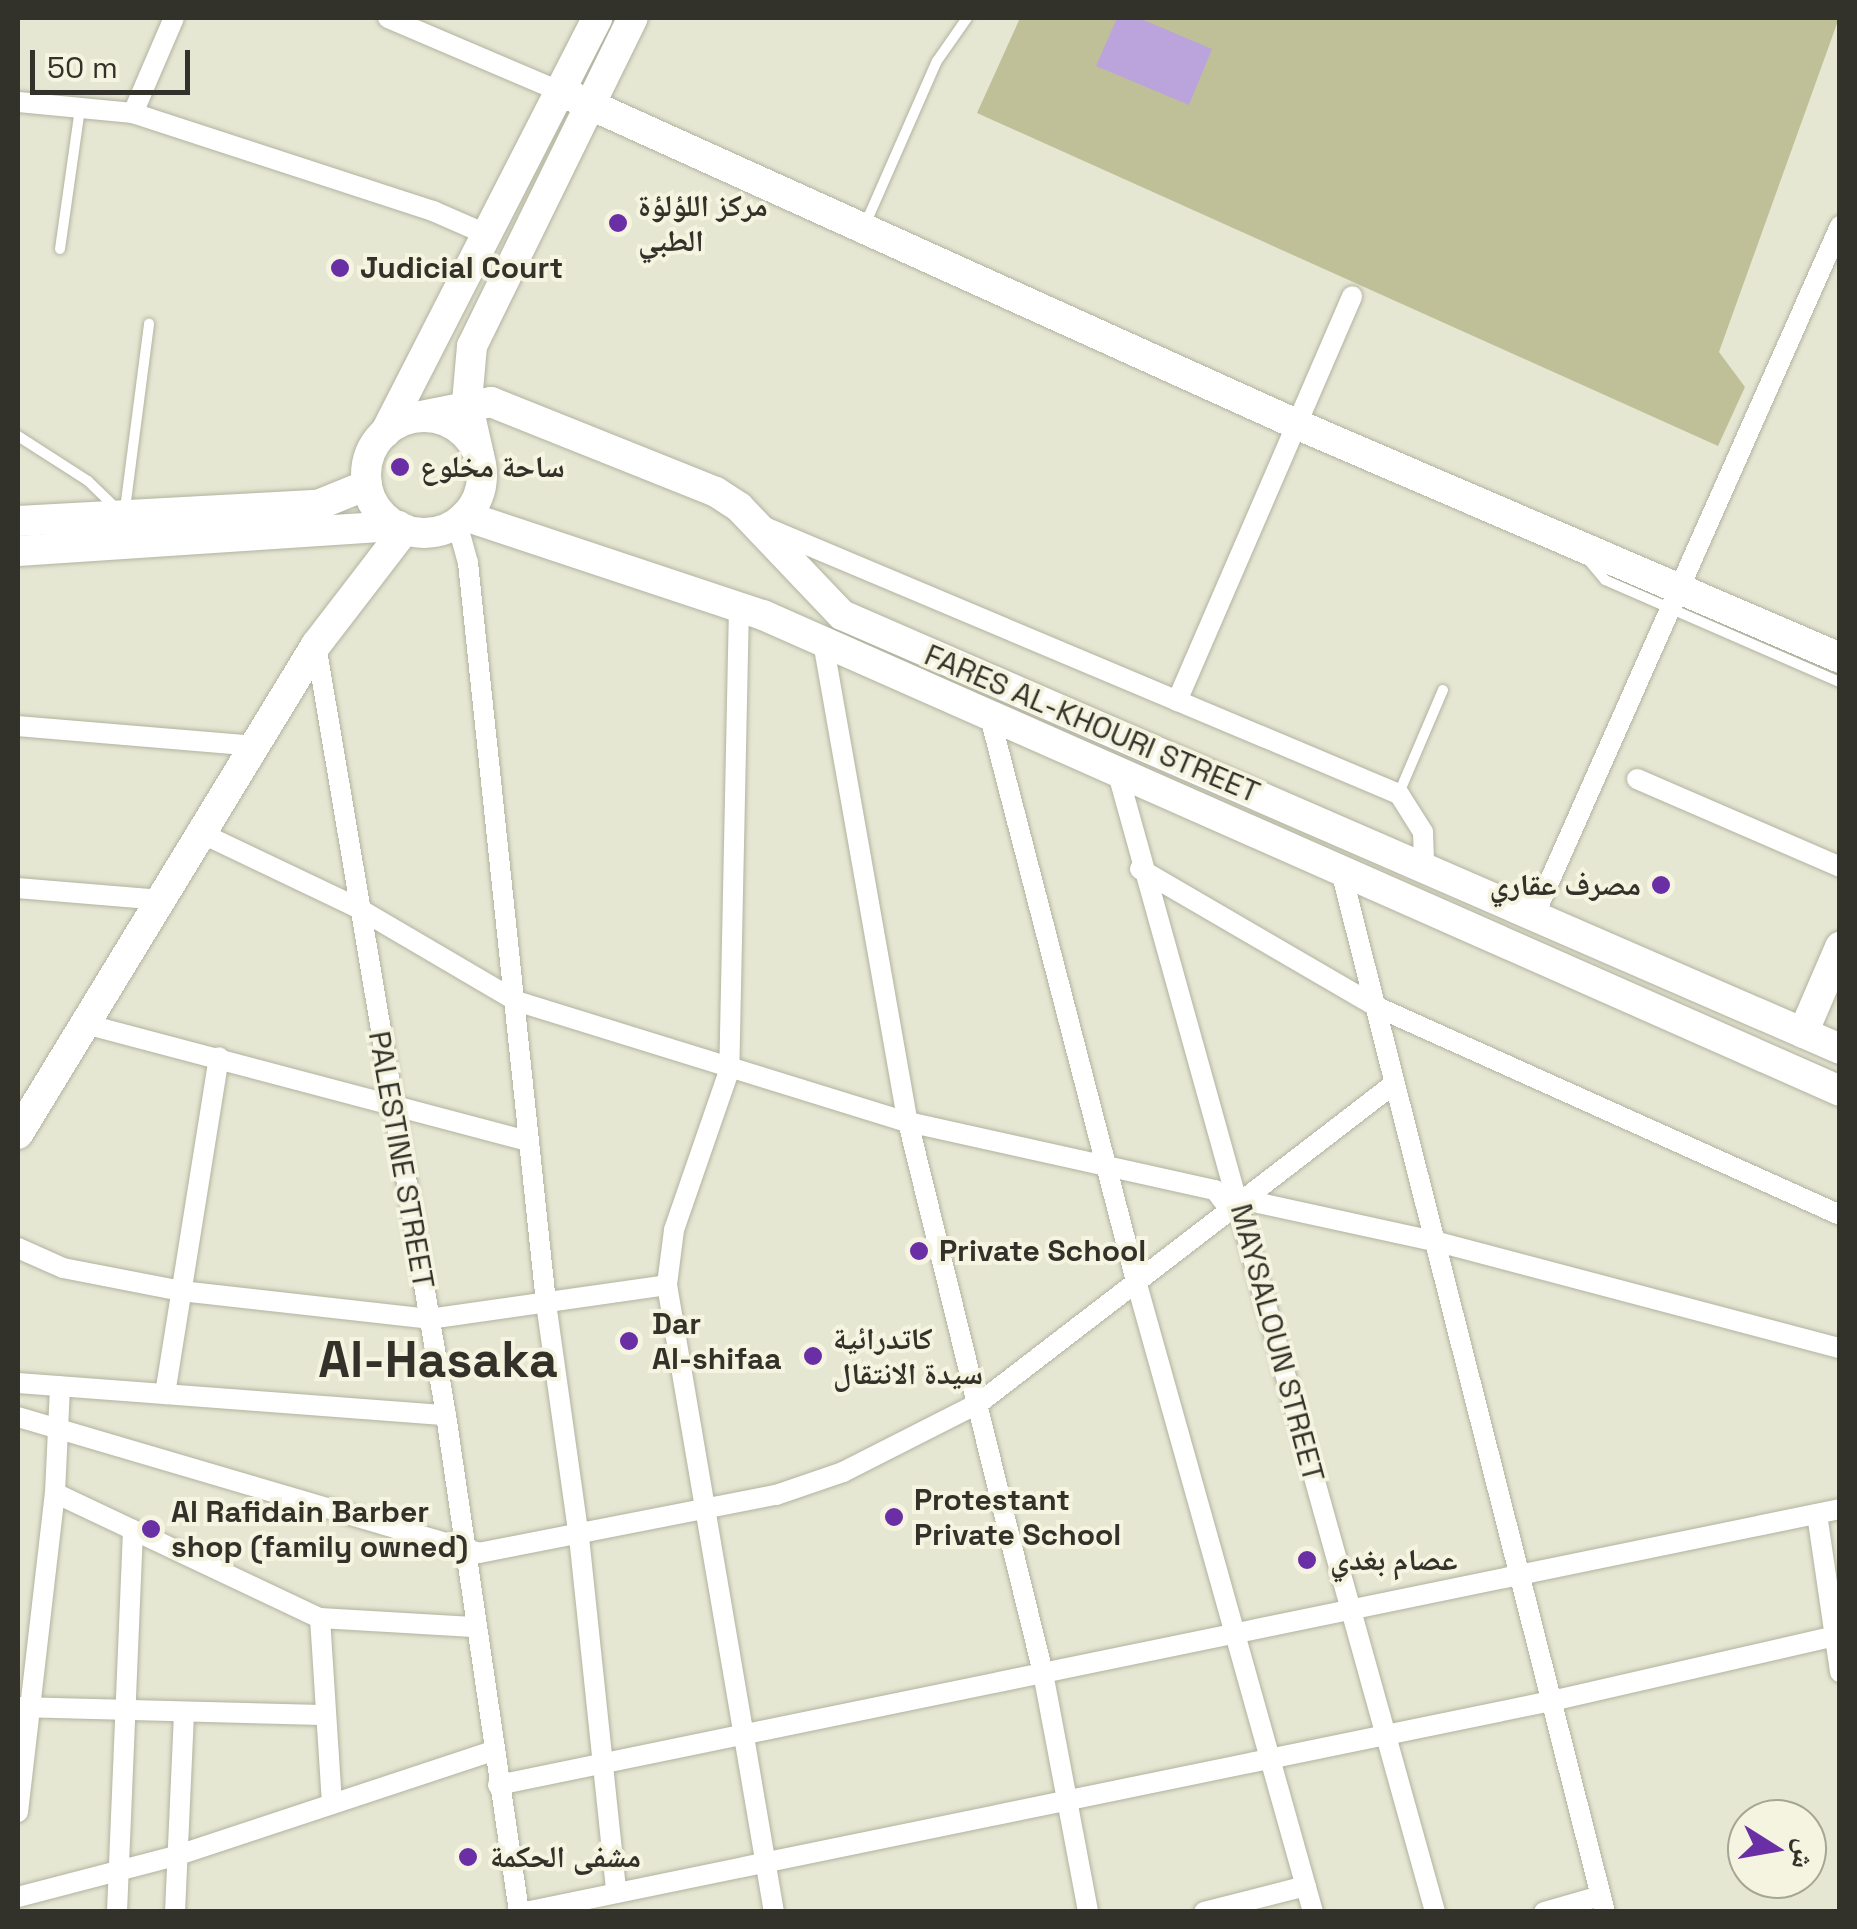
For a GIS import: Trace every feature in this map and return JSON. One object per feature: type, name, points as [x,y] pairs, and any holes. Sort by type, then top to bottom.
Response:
[{"type":"street","points":[[132,113],[174,18]]},
{"type":"street","points":[[401,528],[378,509],[368,485],[370,456],[398,425],[488,235],[564,93],[597,18]]},
{"type":"street","points":[[18,548],[401,528],[428,533],[461,519],[481,487],[479,455],[467,402],[467,366],[484,315],[593,106],[633,18]]},
{"type":"street","points":[[393,19],[1296,424],[1580,546],[1674,600],[1840,658]]},
{"type":"street","points":[[18,102],[132,113],[433,210],[488,235]]},
{"type":"street","points":[[1534,916],[1840,226]]},
{"type":"street","points":[[1177,700],[1352,296]]},
{"type":"street","points":[[484,315],[486,368],[504,405]]},
{"type":"street","name":"FARES AL-KHOURI STREET","points":[[398,425],[467,402],[504,405],[716,492],[753,522],[842,616],[1534,916],[1828,1038]]},
{"type":"street","points":[[398,425],[451,423],[479,455]]},
{"type":"street","points":[[18,548],[124,515],[318,504],[368,485]]},
{"type":"street","points":[[461,519],[739,606],[1342,875],[1840,1091]]},
{"type":"street","points":[[461,519],[546,1303],[579,1537],[616,1892]]},
{"type":"street","points":[[753,522],[1399,794],[1423,832],[1424,868]]},
{"type":"street","points":[[21,1124],[316,646],[401,528]]},
{"type":"street","points":[[739,606],[729,1071],[674,1230],[667,1286],[774,1912]]},
{"type":"street","points":[[824,642],[908,1122],[1043,1673],[1088,1912]]},
{"type":"street","name":"PALESTINE STREET","points":[[316,646],[356,907],[446,1415],[473,1627],[522,1912]]},
{"type":"street","points":[[990,717],[1136,1281],[1314,1912]]},
{"type":"street","points":[[18,726],[254,746]]},
{"type":"street","name":"MAYSALOUN STREET","points":[[1118,774],[1140,870],[1241,1203],[1435,1912]]},
{"type":"street","points":[[1637,779],[1840,867]]},
{"type":"street","points":[[201,833],[356,907],[516,1001],[729,1071],[908,1122],[1215,1190],[1241,1203],[1259,1203],[1434,1241],[1840,1348]]},
{"type":"street","points":[[1140,870],[1375,1006],[1840,1215]]},
{"type":"street","points":[[1342,875],[1518,1576],[1556,1700],[1602,1904],[1544,1912]]},
{"type":"street","points":[[18,888],[160,900]]},
{"type":"street","points":[[1828,1038],[1840,947]]},
{"type":"street","points":[[85,1024],[390,1099],[529,1140]]},
{"type":"street","points":[[164,1394],[219,1057]]},
{"type":"street","points":[[18,1417],[479,1553],[706,1510],[820,1481],[979,1403],[1394,1084]]},
{"type":"street","points":[[18,1248],[63,1268],[181,1291],[429,1319],[667,1286]]},
{"type":"street","points":[[18,1383],[446,1415]]},
{"type":"street","points":[[18,1812],[22,1707],[55,1493],[60,1386]]},
{"type":"street","points":[[55,1493],[320,1618],[473,1627]]},
{"type":"street","points":[[498,1785],[1840,1510]]},
{"type":"street","points":[[1816,1514],[1840,1672]]},
{"type":"street","points":[[118,1912],[133,1531]]},
{"type":"street","points":[[320,1618],[322,1714],[332,1804]]},
{"type":"street","points":[[522,1912],[1556,1700],[1835,1636]]},
{"type":"street","points":[[22,1707],[184,1714],[322,1714]]},
{"type":"street","points":[[174,1912],[184,1714]]},
{"type":"street","points":[[18,1897],[175,1856],[493,1751]]},
{"type":"street","points":[[1204,1912],[1306,1886]]},
{"type":"lane","points":[[864,228],[937,60],[967,18]]},
{"type":"lane","points":[[60,248],[80,108]]},
{"type":"lane","points":[[124,515],[149,324]]},
{"type":"lane","points":[[18,436],[88,480],[124,515]]},
{"type":"lane","points":[[1674,600],[1840,682]]},
{"type":"lane","points":[[1399,794],[1443,690]]},
{"type":"green space","points":[[1020,18],[1839,18],[1719,352],[1745,387],[1718,446],[977,113]]},
{"type":"shaded area","points":[[1117,18],[1139,18],[1212,49],[1189,105],[1096,66]]},
{"type":"place","name":"مركز اللؤلؤة الطبي","points":[[618,223]]},
{"type":"place","name":"Judicial Court","points":[[340,268]]},
{"type":"place","name":"ساحة مخلوع","points":[[400,467]]},
{"type":"place","name":"مصرف عقاري","points":[[1661,885]]},
{"type":"place","name":"Private School","points":[[919,1251]]},
{"type":"place","name":"Dar Al-shifaa","points":[[629,1341]]},
{"type":"place","name":"كاتدرائية سيدة الانتقال","points":[[813,1356]]},
{"type":"place","name":"Protestant Private School","points":[[894,1517]]},
{"type":"place","name":"Al Rafidain Barber shop (family owned)","points":[[151,1529]]},
{"type":"place","name":"عصام بغدي","points":[[1307,1560]]},
{"type":"place","name":"مشفى الحكمة","points":[[468,1857]]},
{"type":"district","name":"Al-Hasaka","points":[[438,1361]]}]
